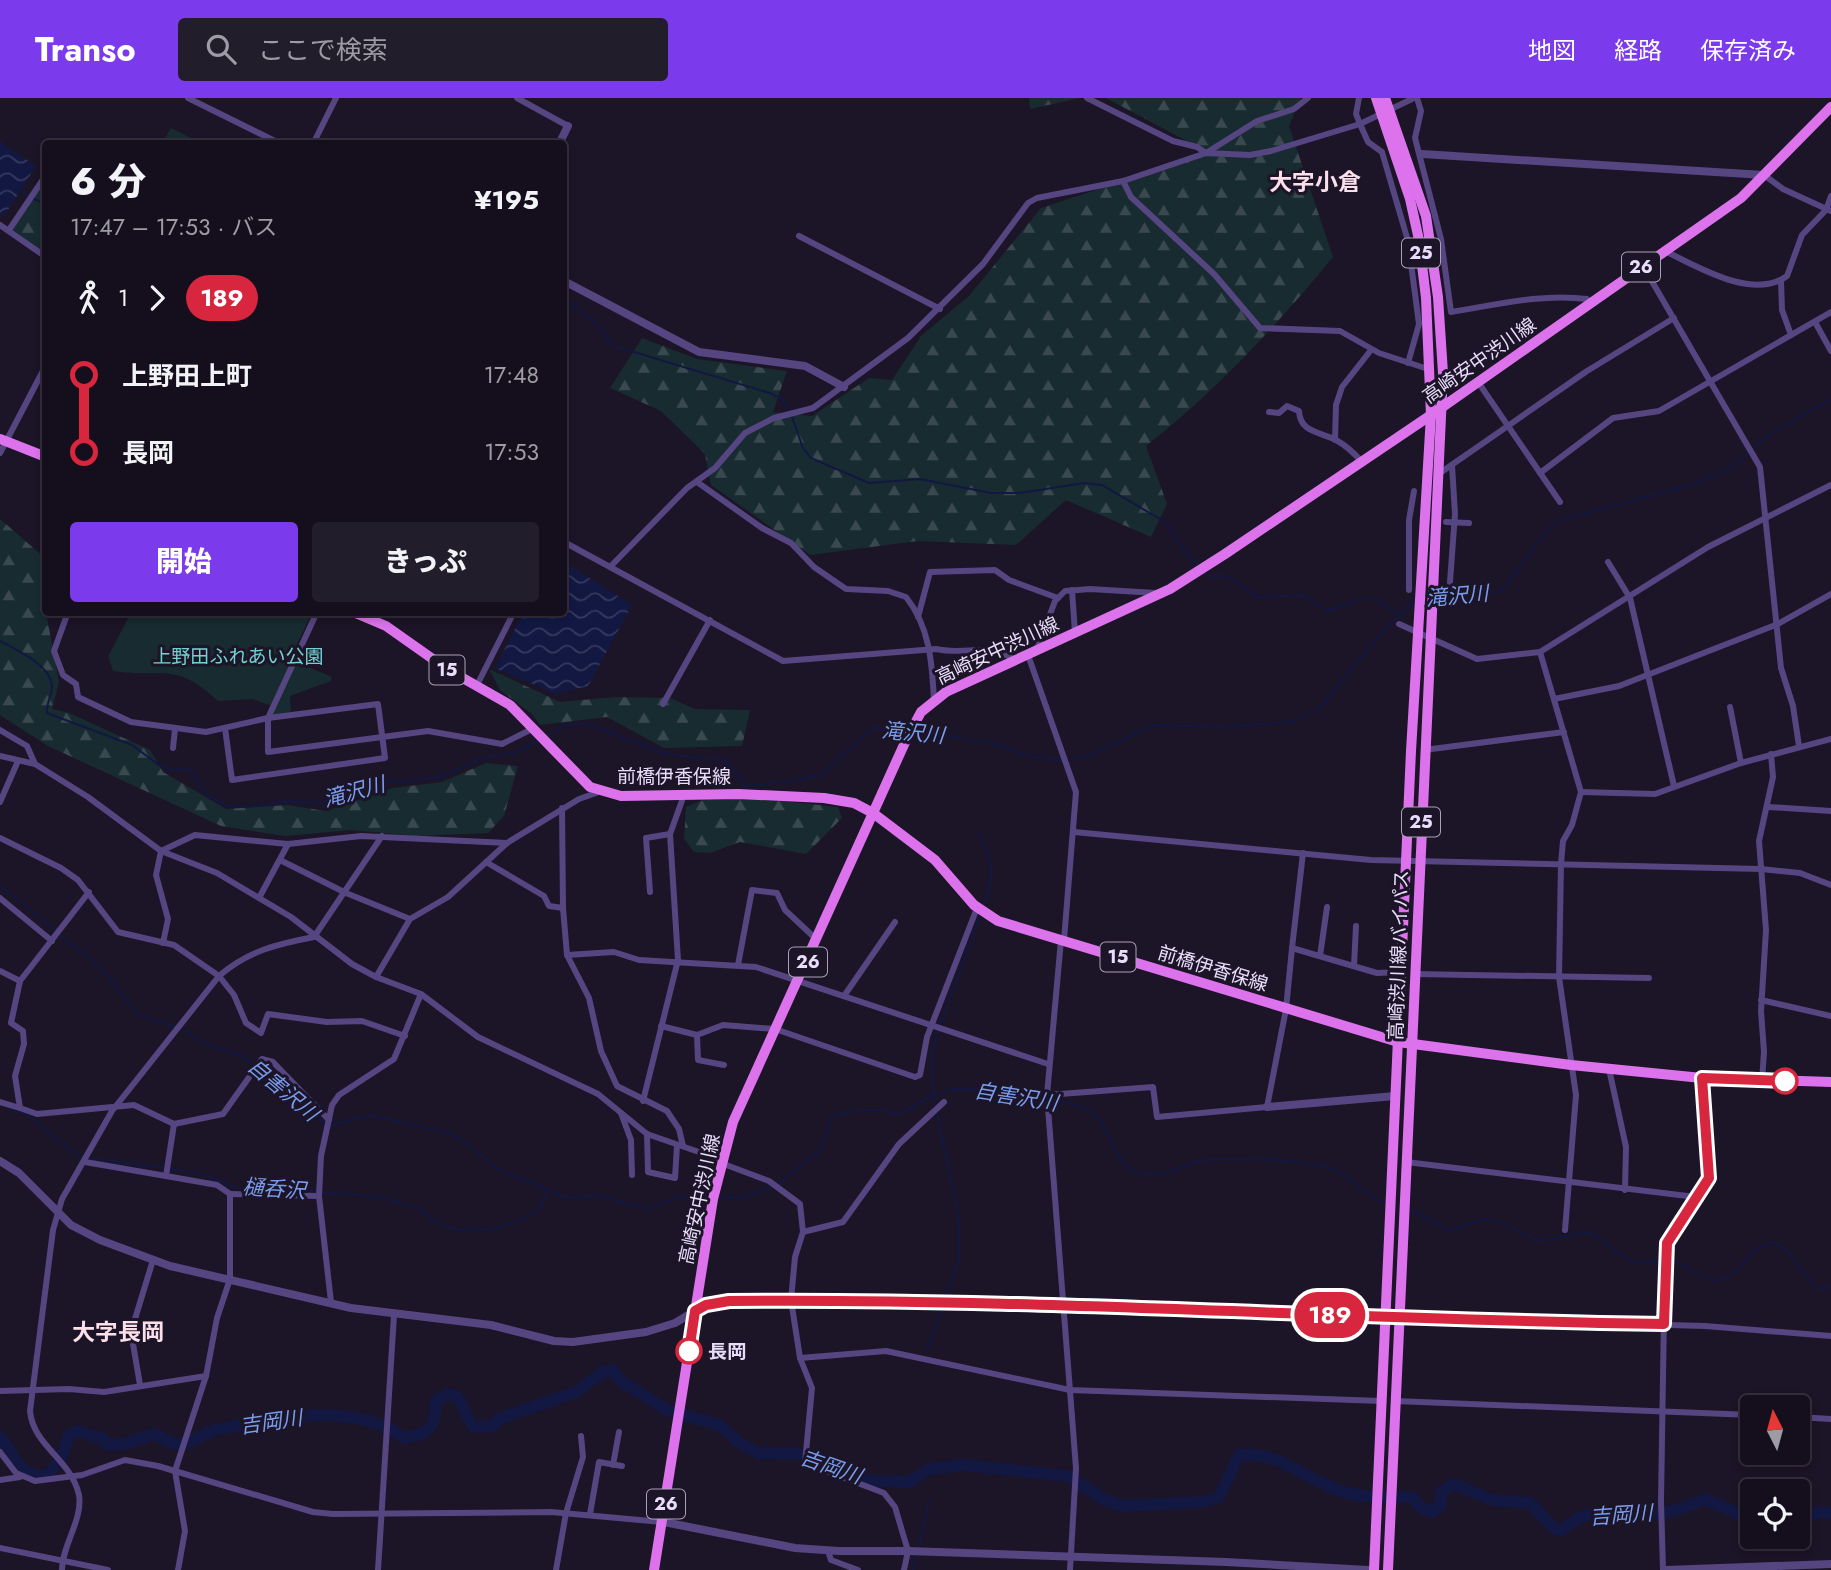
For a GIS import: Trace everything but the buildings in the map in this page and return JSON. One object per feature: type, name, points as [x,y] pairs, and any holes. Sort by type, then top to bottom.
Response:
[{"type":"main road","name":"高崎渋川線バイパス","points":[[1376,98],[1386,112],[1421,196],[1431,239],[1439,310],[1442,408],[1424,750],[1388,1570]]},
{"type":"main road","name":"高崎渋川線バイパス","points":[[1374,1570],[1405,860],[1432,415],[1426,298],[1415,218],[1386,112],[1385,98]]},
{"type":"main road","name":"高崎安中渋川線","points":[[654,1570],[664,1522],[714,1194],[733,1122],[916,721],[934,700],[1159,594],[1362,462],[1741,198],[1826,120],[1831,107]]},
{"type":"main road","points":[[3,439],[42,455]]},
{"type":"main road","name":"前橋伊香保線","points":[[363,616],[386,626],[447,669],[510,705],[580,780],[601,791],[621,796],[824,797],[854,803],[873,813],[935,860],[977,908],[998,921],[1398,1042],[1571,1065],[1702,1078],[1831,1082]]},
{"type":"street","points":[[188,98],[273,140]]},
{"type":"street","points":[[315,140],[336,98]]},
{"type":"street","points":[[517,98],[568,126],[561,140]]},
{"type":"street","points":[[1087,98],[1149,130],[1206,153],[1261,153],[1360,124],[1416,98],[1422,111],[1415,131],[1441,239],[1451,312],[1530,299],[1571,297],[1590,303]]},
{"type":"street","points":[[611,566],[687,488],[715,468],[745,433],[774,418],[813,408],[908,338],[983,264],[1028,203],[1037,198],[1124,181],[1206,153],[1220,147],[1257,121],[1294,109],[1307,98]]},
{"type":"street","points":[[1359,98],[1356,114],[1368,142],[1382,152],[1404,220],[1419,312],[1417,335],[1408,363]]},
{"type":"street","points":[[1422,154],[1718,175],[1764,175],[1783,189],[1829,210]]},
{"type":"street","points":[[9,230],[42,181]]},
{"type":"street","points":[[1124,181],[1131,197],[1214,274],[1260,328],[1332,330],[1348,335],[1371,350],[1431,370]]},
{"type":"street","points":[[1665,251],[1713,275],[1746,284],[1781,281],[1787,276],[1802,235],[1829,210],[1831,196]]},
{"type":"street","points":[[0,225],[42,254]]},
{"type":"street","points":[[799,236],[940,309]]},
{"type":"street","points":[[1643,266],[1760,467],[1781,668],[1793,706],[1799,746]]},
{"type":"street","points":[[1781,281],[1782,310],[1791,335]]},
{"type":"street","points":[[567,283],[699,352],[805,366],[844,387]]},
{"type":"street","points":[[1540,472],[1613,418],[1659,411],[1831,312]]},
{"type":"street","points":[[1440,473],[1587,371],[1674,318]]},
{"type":"street","points":[[1815,322],[1831,351]]},
{"type":"street","points":[[1335,440],[1336,405],[1342,387],[1371,350]]},
{"type":"street","points":[[0,453],[3,439],[42,372]]},
{"type":"street","points":[[1478,382],[1560,502]]},
{"type":"street","points":[[1269,412],[1279,413],[1287,406],[1299,411],[1299,418],[1311,432],[1335,440],[1362,462]]},
{"type":"street","points":[[1450,582],[1455,522],[1452,465]]},
{"type":"street","points":[[696,482],[762,528],[791,543],[814,567],[846,589],[902,594],[918,617],[931,649],[934,700]]},
{"type":"street","points":[[1399,624],[1477,659],[1540,652],[1708,547],[1831,485]]},
{"type":"street","points":[[1409,590],[1415,491]]},
{"type":"street","points":[[1446,522],[1469,523]]},
{"type":"street","points":[[567,544],[783,661],[931,649],[960,651],[990,648],[1015,660]]},
{"type":"street","points":[[1608,562],[1630,598],[1674,786]]},
{"type":"street","points":[[918,617],[930,572],[995,570],[1009,580],[1058,598]]},
{"type":"street","points":[[1072,590],[1075,633]]},
{"type":"street","points":[[1070,1570],[1076,1468],[1047,1096],[1076,792],[1032,653],[1058,598],[1065,591],[1159,594]]},
{"type":"street","points":[[1553,699],[1619,686],[1804,612],[1831,594]]},
{"type":"street","points":[[67,616],[54,651],[63,675],[76,684],[78,697],[131,722],[206,732],[268,718],[378,704],[385,738],[385,758],[232,780],[225,728]]},
{"type":"street","points":[[315,616],[268,718],[268,752],[441,730],[502,744],[536,730]]},
{"type":"street","points":[[477,685],[512,616]]},
{"type":"street","points":[[663,704],[710,620]]},
{"type":"street","points":[[1540,652],[1581,792],[1572,825],[1563,841],[1562,864],[1559,977],[1576,1116],[1566,1183],[1564,1230]]},
{"type":"street","points":[[1730,707],[1741,763]]},
{"type":"street","points":[[173,748],[175,729]]},
{"type":"street","points":[[0,730],[27,746],[35,764]]},
{"type":"street","points":[[1424,750],[1564,732]]},
{"type":"street","points":[[1581,792],[1655,794],[1741,763],[1831,739]]},
{"type":"street","points":[[1762,1081],[1764,1052],[1761,1000],[1766,930],[1759,841],[1769,807],[1773,777],[1771,754]]},
{"type":"street","points":[[0,756],[35,764],[89,797],[161,851],[217,873],[291,917],[314,937],[376,977],[421,994],[478,1037],[598,1094],[648,1134],[721,1161],[784,1189],[800,1204],[803,1232],[795,1256],[791,1300],[800,1357],[812,1388],[804,1463],[884,1493],[895,1507],[908,1551],[904,1570]]},
{"type":"street","points":[[0,802],[18,761]]},
{"type":"street","points":[[376,977],[410,919],[448,897],[507,843],[562,808],[601,791]]},
{"type":"street","points":[[643,1101],[678,960],[670,834],[684,795]]},
{"type":"street","points":[[1769,807],[1831,811]]},
{"type":"street","points":[[562,808],[563,908],[567,955],[589,998],[594,1031],[608,1073],[617,1086],[667,1111],[679,1129],[680,1145],[675,1178],[648,1172],[648,1134]]},
{"type":"street","points":[[1074,832],[1405,860],[1761,869],[1800,873],[1831,885]]},
{"type":"street","points":[[650,892],[646,838],[670,834]]},
{"type":"street","points":[[161,851],[195,835],[288,844],[382,836],[507,843]]},
{"type":"street","points":[[62,1570],[79,1497],[65,1464],[36,1433],[30,1419],[44,1292],[62,1199],[117,1105],[219,976],[236,961],[260,949],[314,937],[382,836]]},
{"type":"street","points":[[0,838],[61,868],[89,892],[118,932],[174,945],[219,976],[234,995],[246,1023],[261,1034],[268,1014],[327,1022],[362,1021],[405,1036]]},
{"type":"street","points":[[259,898],[288,844]]},
{"type":"street","points":[[161,851],[156,875],[168,919],[163,943]]},
{"type":"street","points":[[1267,1107],[1286,1009],[1303,853]]},
{"type":"street","points":[[280,860],[346,893],[410,919]]},
{"type":"street","points":[[486,862],[544,896],[549,906],[563,908]]},
{"type":"street","points":[[738,965],[752,890],[777,893],[785,910],[817,940]]},
{"type":"street","points":[[20,1108],[15,1076],[24,1044],[23,1031],[11,1023],[20,981],[89,892]]},
{"type":"street","points":[[0,898],[53,940]]},
{"type":"street","points":[[1320,956],[1327,907]]},
{"type":"street","points":[[661,1026],[697,1035],[723,1025],[775,1029],[915,1077],[920,1075],[932,1025],[977,908]]},
{"type":"street","points":[[844,996],[895,922]]},
{"type":"street","points":[[1354,966],[1356,926]]},
{"type":"street","points":[[1292,948],[1377,973],[1401,972]]},
{"type":"street","points":[[567,955],[614,952],[639,960],[678,960],[756,967],[1048,1064]]},
{"type":"street","points":[[0,971],[20,981]]},
{"type":"street","points":[[1414,974],[1649,978]]},
{"type":"street","points":[[331,1303],[319,1196],[321,1156],[333,1100],[394,1059],[421,994]]},
{"type":"street","points":[[1761,1000],[1831,1016]]},
{"type":"street","points":[[697,1035],[698,1060],[724,1065]]},
{"type":"street","points":[[0,1102],[37,1114],[134,1105],[174,1124],[223,1114],[262,1059],[272,1062],[330,1120]]},
{"type":"street","points":[[1609,1069],[1626,1147],[1625,1190]]},
{"type":"street","points":[[1702,1078],[1709,1173],[1667,1243],[1665,1266],[1661,1501],[1665,1570],[1831,1564]]},
{"type":"street","points":[[1047,1096],[1153,1087],[1157,1117],[1395,1096]]},
{"type":"street","points":[[803,1232],[843,1222],[899,1144],[944,1102]]},
{"type":"street","points":[[620,1111],[631,1140],[632,1175]]},
{"type":"street","points":[[166,1176],[174,1124]]},
{"type":"street","points":[[0,1161],[19,1173],[58,1212],[89,1235],[153,1260],[331,1303],[394,1315],[484,1324],[554,1341],[573,1342],[646,1332],[675,1322],[706,1305],[729,1301],[791,1300],[1664,1324],[1831,1336]]},
{"type":"street","points":[[85,1162],[217,1185],[230,1194],[319,1196]]},
{"type":"street","points":[[1406,1162],[1696,1197]]},
{"type":"street","points":[[178,1570],[185,1531],[174,1471],[206,1376],[217,1318],[230,1279],[230,1194]]},
{"type":"street","points":[[140,1385],[131,1332],[153,1260]]},
{"type":"street","points":[[378,1570],[382,1543],[380,1512],[390,1406],[394,1315]]},
{"type":"street","points":[[800,1357],[886,1351],[1070,1390],[1381,1401]]},
{"type":"street","points":[[0,1391],[104,1392],[206,1376]]},
{"type":"street","points":[[1395,1401],[1740,1414]]},
{"type":"street","points":[[1810,1418],[1831,1419]]},
{"type":"street","points":[[613,1465],[619,1432]]},
{"type":"street","points":[[556,1570],[566,1513],[583,1457],[581,1436]]},
{"type":"street","points":[[0,1452],[20,1477]]},
{"type":"street","points":[[583,1457],[622,1466]]},
{"type":"street","points":[[0,1480],[20,1477],[35,1481],[72,1476],[125,1460],[174,1471],[313,1512],[590,1514],[664,1522],[795,1548],[828,1551],[1070,1556],[1226,1566],[1368,1570]]},
{"type":"street","points":[[590,1514],[599,1462]]},
{"type":"street","points":[[0,1548],[108,1570]]},
{"type":"street","points":[[828,1551],[830,1570]]},
{"type":"street","points":[[831,1560],[858,1570]]},
{"type":"green space","points":[[1029,98],[1080,98],[1030,109]]},
{"type":"green space","points":[[1106,98],[1301,98],[1289,126],[1333,257],[1244,357],[1146,446],[1167,504],[1151,537],[1066,500],[1016,545],[918,541],[810,555],[711,485],[705,454],[661,411],[610,388],[642,338],[697,359],[787,371],[773,412],[812,416],[869,378],[892,380],[921,336],[969,296],[1041,208],[1209,153]]},
{"type":"green space","points":[[171,128],[195,140],[164,140]]},
{"type":"green space","points":[[42,184],[42,252],[12,229]]},
{"type":"green space","points":[[0,519],[42,555],[42,616],[47,616],[59,682],[52,709],[69,713],[150,750],[163,772],[226,809],[287,805],[326,811],[393,788],[442,782],[486,763],[518,766],[504,816],[488,833],[417,836],[350,830],[285,836],[221,826],[48,746],[0,715]]},
{"type":"green space","name":"上野田ふれあい公園","points":[[129,616],[311,616],[290,659],[332,677],[331,681],[290,696],[291,712],[272,715],[274,707],[253,699],[218,701],[203,688],[179,676],[113,671],[108,656]]},
{"type":"green space","points":[[489,669],[560,702],[615,697],[670,698],[695,709],[750,710],[742,746],[664,748],[607,717],[540,725],[532,714],[500,690]]},
{"type":"green space","points":[[718,794],[838,807],[842,818],[806,854],[740,842],[710,853],[694,852],[684,839],[686,807]]},
{"type":"water","points":[[0,142],[36,166],[4,216],[0,214]]},
{"type":"water","points":[[567,564],[632,605],[588,686],[556,694],[495,668],[521,616],[567,616]]},
{"type":"waterway","points":[[19,189],[29,196]]},
{"type":"waterway","points":[[34,199],[42,202]]},
{"type":"waterway","points":[[567,301],[596,323],[614,346],[770,393],[782,399],[790,412]]},
{"type":"waterway","name":"滝沢川","points":[[1752,449],[1775,431],[1831,399]]},
{"type":"waterway","points":[[792,417],[803,448],[811,458],[869,483],[920,479],[991,493],[1020,493],[1084,483],[1102,485],[1165,522],[1196,567]]},
{"type":"waterway","name":"滝沢川","points":[[1439,593],[1499,592],[1542,537],[1560,520],[1694,484],[1730,469],[1748,452]]},
{"type":"waterway","points":[[1202,573],[1209,576],[1228,576],[1257,597],[1301,595],[1328,611],[1356,601]]},
{"type":"waterway","points":[[1364,598],[1375,599],[1399,614]]},
{"type":"waterway","name":"滝沢川","points":[[1067,760],[1091,755],[1153,725],[1217,727],[1290,722],[1305,717],[1320,708],[1382,632],[1417,598]]},
{"type":"waterway","name":"滝沢川","points":[[0,641],[32,659],[46,672],[52,687],[47,713],[132,745],[159,765],[172,770],[189,768],[205,794],[227,806],[247,807],[287,801],[322,803],[370,784],[440,777],[485,757],[514,753],[537,741]]},
{"type":"waterway","name":"滝沢川","points":[[545,737],[565,725],[585,723],[666,754],[722,760],[729,763],[743,785],[748,787],[821,775],[873,728],[905,728]]},
{"type":"waterway","name":"滝沢川","points":[[918,731],[988,742],[1034,757],[1062,761]]},
{"type":"waterway","points":[[978,832],[991,869],[990,886],[983,907]]},
{"type":"waterway","name":"自害沢川","points":[[0,885],[56,931]]},
{"type":"waterway","points":[[940,1026],[980,916]]},
{"type":"waterway","name":"自害沢川","points":[[60,935],[103,969],[133,1010],[142,1016],[176,1027]]},
{"type":"waterway","name":"自害沢川","points":[[181,1029],[207,1044],[242,1056],[254,1065]]},
{"type":"waterway","points":[[936,1108],[932,1069],[938,1031]]},
{"type":"waterway","name":"自害沢川","points":[[258,1068],[326,1125]]},
{"type":"waterway","name":"自害沢川","points":[[778,1184],[821,1150],[832,1116],[874,1110],[901,1114],[933,1096],[961,1088],[1012,1098],[1055,1101],[1086,1109],[1101,1122],[1126,1165],[1143,1174],[1153,1175],[1215,1159],[1307,1163],[1339,1172],[1372,1196],[1387,1203]]},
{"type":"waterway","name":"樋呑沢","points":[[11,1109],[27,1114],[78,1156],[164,1168]]},
{"type":"waterway","points":[[937,1113],[959,1221],[959,1260],[945,1299]]},
{"type":"waterway","name":"自害沢川","points":[[331,1125],[370,1115],[446,1132],[467,1143],[498,1169],[563,1196],[577,1198],[597,1195],[648,1209],[684,1195],[708,1197]]},
{"type":"waterway","name":"樋呑沢","points":[[169,1169],[201,1173],[236,1188],[318,1191]]},
{"type":"waterway","name":"自害沢川","points":[[717,1198],[747,1196],[773,1186]]},
{"type":"waterway","name":"樋呑沢","points":[[323,1193],[392,1201],[419,1208],[442,1225],[467,1230],[507,1225],[531,1215],[541,1208],[546,1193]]},
{"type":"waterway","name":"自害沢川","points":[[1409,1209],[1448,1230],[1486,1219],[1499,1221],[1538,1241],[1589,1232],[1633,1263],[1663,1260]]},
{"type":"waterway","name":"自害沢川","points":[[1669,1260],[1707,1278],[1720,1280],[1735,1272],[1758,1248],[1774,1243],[1786,1249],[1814,1286],[1818,1289],[1831,1287]]},
{"type":"waterway","points":[[927,1350],[943,1304]]},
{"type":"waterway","name":"吉岡川","points":[[0,1437],[23,1469],[48,1476],[62,1456],[69,1435],[78,1431],[103,1439],[108,1445],[125,1444],[153,1434],[180,1444],[215,1430],[287,1417],[336,1415],[383,1426],[405,1438],[420,1434],[430,1427],[435,1417],[436,1401],[448,1394],[457,1396],[473,1427],[493,1426],[499,1419],[576,1392],[603,1372],[613,1370],[621,1381],[665,1409],[721,1426],[738,1442],[758,1453],[799,1454],[871,1481],[910,1482],[929,1469],[964,1465],[1068,1476],[1103,1499],[1122,1506],[1202,1502],[1219,1497],[1239,1455],[1253,1455],[1279,1461],[1349,1494],[1413,1497],[1421,1508],[1431,1512],[1441,1506],[1441,1492],[1454,1484],[1492,1500],[1530,1503],[1555,1529],[1562,1530],[1573,1521],[1596,1512],[1663,1513],[1705,1499],[1740,1515]]},
{"type":"waterway","points":[[919,1547],[929,1501]]},
{"type":"waterway","name":"吉岡川","points":[[1810,1515],[1831,1513]]},
{"type":"waterway","points":[[913,1570],[917,1556]]},
{"type":"bus line","name":"189","points":[[689,1351],[695,1311],[706,1305],[729,1301],[1096,1307],[1518,1322],[1664,1324],[1667,1243],[1709,1178],[1702,1078],[1785,1081]]},
{"type":"place","name":"長岡","points":[[689,1351]]},
{"type":"district","name":"大字小倉","points":[[1315,182]]},
{"type":"district","name":"大字長岡","points":[[118,1332]]}]
